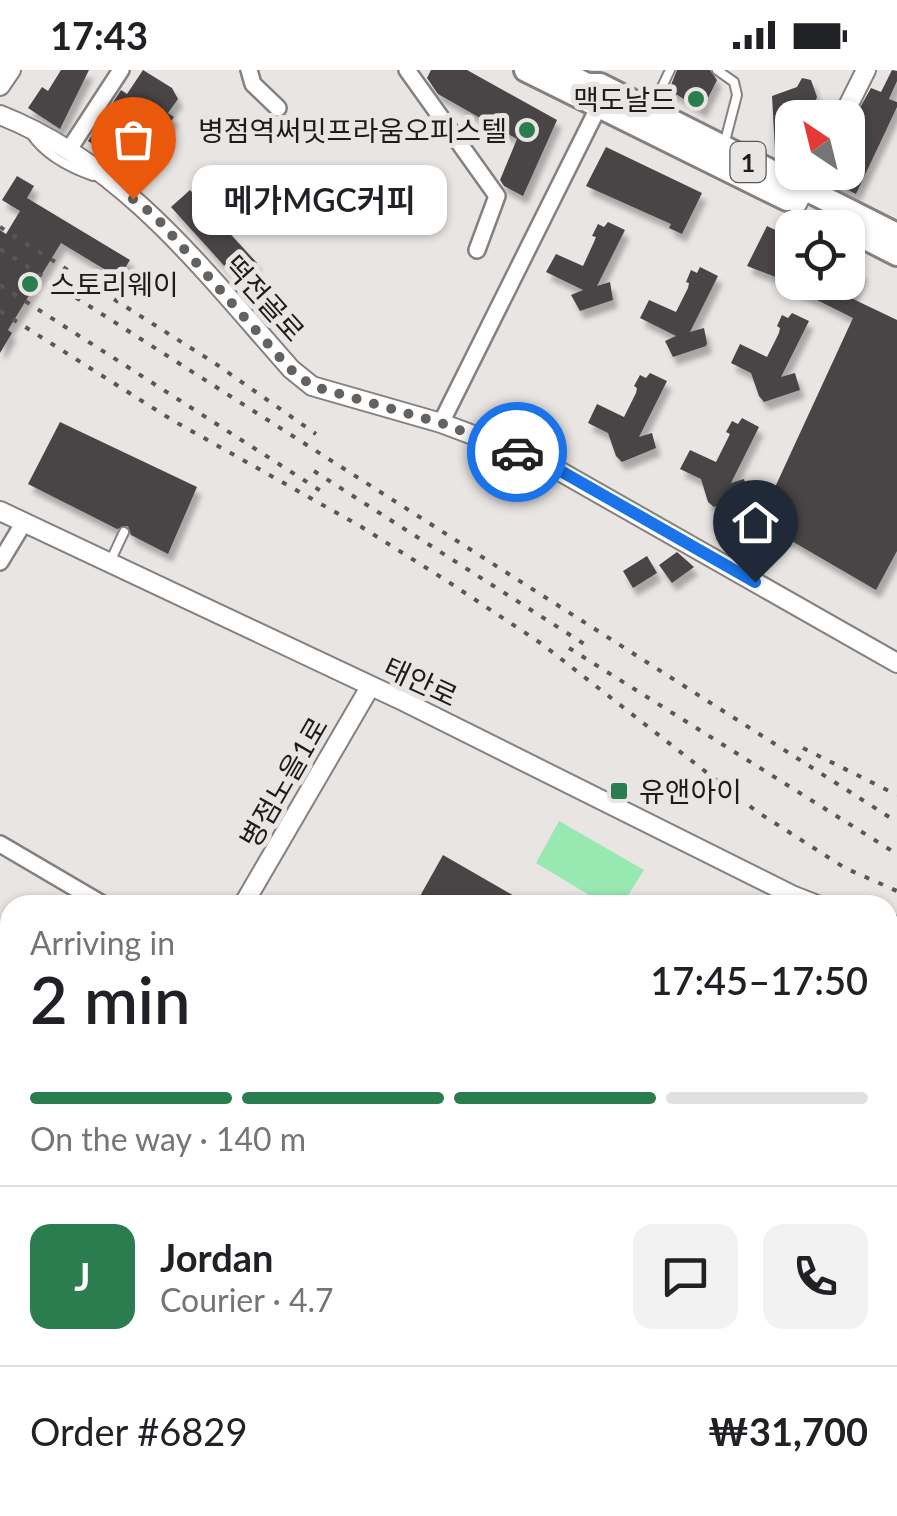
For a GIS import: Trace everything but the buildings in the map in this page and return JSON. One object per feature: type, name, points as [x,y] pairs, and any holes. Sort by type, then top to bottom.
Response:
[{"type":"main road","points":[[508,70],[560,94],[590,90]]},
{"type":"main road","name":"1","points":[[526,70],[647,110],[775,174]]},
{"type":"main road","name":"1","points":[[558,70],[587,84],[590,90],[775,175]]},
{"type":"main road","name":"1","points":[[806,190],[827,210]]},
{"type":"main road","name":"1","points":[[807,190],[897,235]]},
{"type":"main road","name":"1","points":[[865,238],[897,254]]},
{"type":"street","points":[[0,86],[11,70]]},
{"type":"street","points":[[68,151],[121,70]]},
{"type":"street","points":[[249,70],[254,84],[278,108]]},
{"type":"street","points":[[407,70],[498,196],[477,250]]},
{"type":"street","points":[[851,100],[866,70]]},
{"type":"street","points":[[441,423],[590,90]]},
{"type":"street","name":"떡전골로","points":[[2,118],[26,126],[68,151],[155,216],[290,369],[312,386],[441,423],[540,460],[895,657]]},
{"type":"street","name":"태안로","points":[[0,511],[399,698],[788,895]]},
{"type":"street","points":[[0,562],[24,524]]},
{"type":"street","name":"병점노을1로","points":[[249,895],[370,687]]},
{"type":"street","points":[[0,844],[87,895]]},
{"type":"lane","points":[[647,110],[654,106],[670,70]]},
{"type":"lane","points":[[718,70],[734,82],[737,94],[723,149]]},
{"type":"lane","points":[[26,126],[47,151],[76,170],[110,182]]},
{"type":"lane","points":[[110,564],[124,532]]},
{"type":"green space","points":[[559,821],[644,870],[628,895],[589,895],[536,863]]},
{"type":"railway","points":[[0,227],[213,362],[316,434]]},
{"type":"railway","points":[[0,249],[897,822]]},
{"type":"railway","points":[[0,285],[324,493]]},
{"type":"railway","points":[[0,311],[172,420],[360,526],[447,581],[542,644],[756,811],[845,868],[897,891]]},
{"type":"railway","points":[[314,471],[592,649]]},
{"type":"railway","points":[[569,648],[897,854]]},
{"type":"railway","points":[[803,748],[897,795]]},
{"type":"way so far","points":[[133,199],[155,216],[290,369],[312,386],[441,423],[517,452]]},
{"type":"place","name":"맥도날드","points":[[696,99]]},
{"type":"place","name":"병점역써밋프라움오피스텔","points":[[527,130]]},
{"type":"place","name":"메가MGC커피","points":[[133,199]]},
{"type":"place","name":"스토리웨이","points":[[30,284]]},
{"type":"place","name":"유앤아이","points":[[619,791]]},
{"type":"route","points":[[517,452],[552,466],[755,582]]}]
